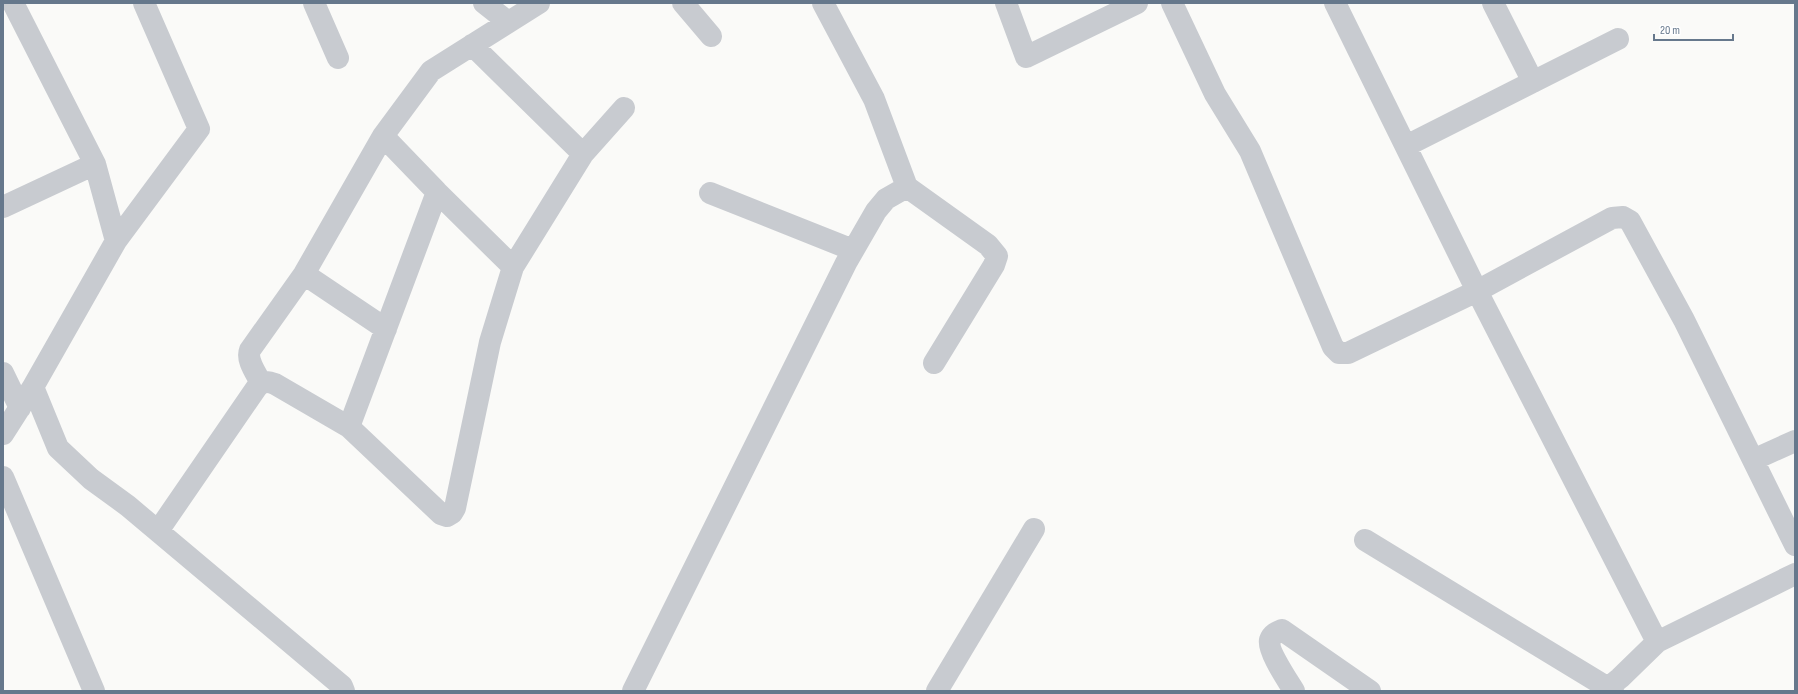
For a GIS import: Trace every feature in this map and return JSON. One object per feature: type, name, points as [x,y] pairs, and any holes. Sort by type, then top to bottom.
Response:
[{"type":"street","points":[[13,3],[95,164],[116,241]]},
{"type":"street","points":[[3,434],[33,387],[116,241],[199,129],[144,3]]},
{"type":"street","points":[[314,3],[338,58]]},
{"type":"street","points":[[484,3],[508,22]]},
{"type":"street","points":[[261,383],[249,360],[248,355],[250,350],[304,274],[383,136],[431,71],[539,3]]},
{"type":"street","points":[[683,3],[710,36]]},
{"type":"street","points":[[823,3],[874,99],[907,187],[988,245],[997,256],[994,265],[934,363]]},
{"type":"street","points":[[1006,3],[1026,56],[1137,3]]},
{"type":"street","points":[[1172,3],[1215,94],[1250,151],[1333,347],[1339,353],[1348,352],[1477,290],[1612,218],[1623,217],[1630,221],[1684,320],[1795,545]]},
{"type":"street","points":[[1335,3],[1652,647]]},
{"type":"street","points":[[1493,3],[1533,82]]},
{"type":"street","points":[[1406,146],[1618,38]]},
{"type":"street","points":[[472,45],[583,154]]},
{"type":"street","points":[[158,531],[261,383],[267,381],[275,384],[349,427],[441,514],[447,516],[452,513],[455,508],[490,342],[513,267],[583,154],[624,108]]},
{"type":"street","points":[[383,136],[513,267]]},
{"type":"street","points":[[3,207],[95,164]]},
{"type":"street","points":[[633,691],[853,250],[876,211],[886,199],[907,187]]},
{"type":"street","points":[[349,427],[437,192]]},
{"type":"street","points":[[710,193],[853,250]]},
{"type":"street","points":[[304,274],[386,328]]},
{"type":"street","points":[[3,373],[20,408]]},
{"type":"street","points":[[33,387],[58,448],[91,479],[128,506],[342,686],[344,691]]},
{"type":"street","points":[[1753,460],[1795,442]]},
{"type":"street","points":[[3,477],[94,691]]},
{"type":"street","points":[[937,691],[1034,529]]},
{"type":"street","points":[[1366,540],[1612,687],[1652,647],[1795,574]]},
{"type":"street","points":[[1294,691],[1272,651],[1270,641],[1274,633],[1282,630],[1370,691]]}]
